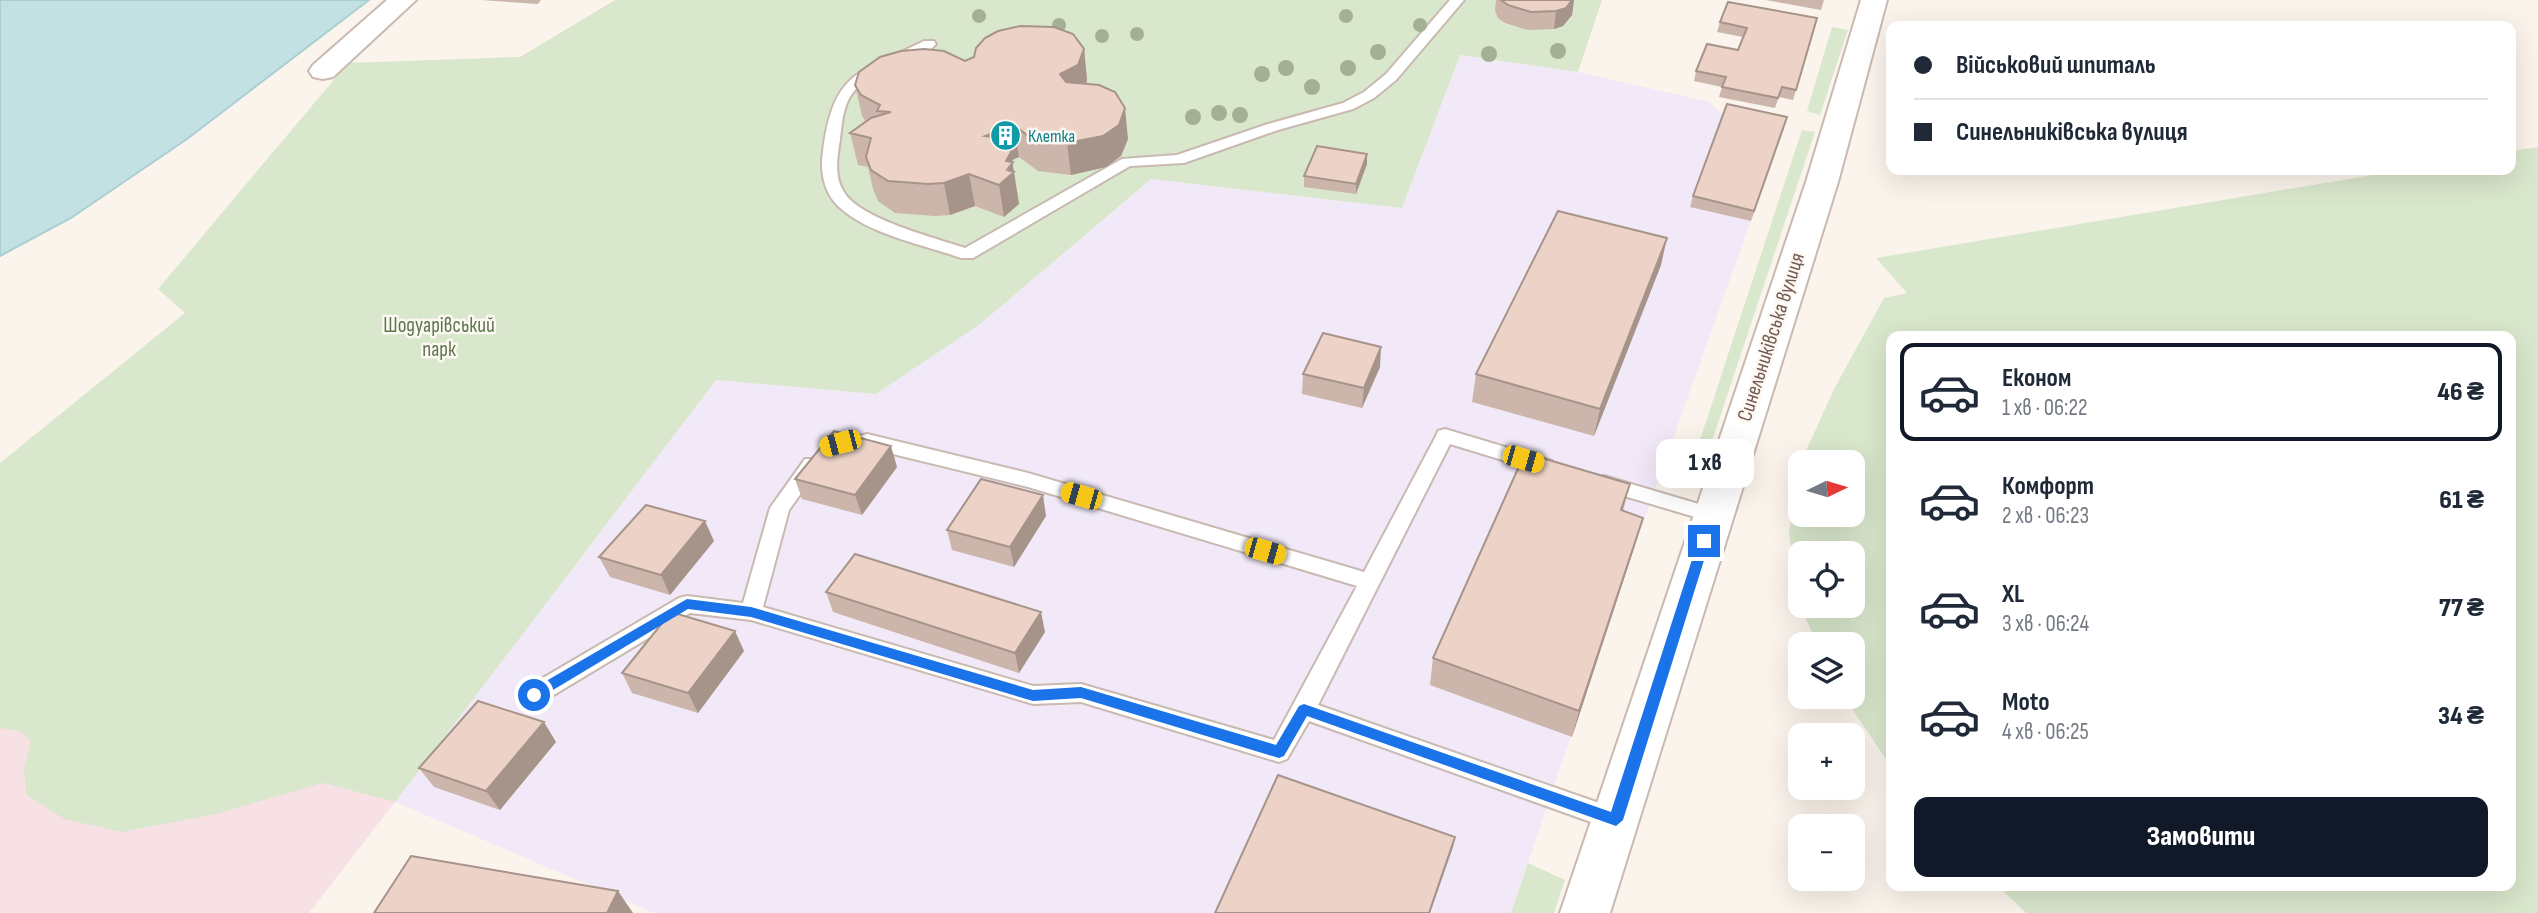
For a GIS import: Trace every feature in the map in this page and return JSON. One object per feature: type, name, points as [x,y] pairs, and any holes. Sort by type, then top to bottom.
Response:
[{"type":"street","points":[[323,71],[403,0]]},
{"type":"street","name":"Синельниківська вулиця","points":[[1585,913],[1822,182],[1874,0]]},
{"type":"lane","points":[[929,44],[874,72],[844,93],[838,110],[828,166],[833,186],[842,201],[859,213],[967,254],[1127,162],[1179,160],[1273,127],[1348,106],[1369,95],[1391,77],[1457,0]]},
{"type":"lane","points":[[534,695],[687,604],[751,612],[1033,695],[1081,693],[1279,752],[1304,710],[1445,436],[1562,471]]},
{"type":"lane","points":[[845,442],[856,439],[1028,480],[1370,582]]},
{"type":"lane","points":[[751,612],[780,508],[824,447]]},
{"type":"lane","points":[[1588,478],[1712,515]]},
{"type":"lane","points":[[1304,710],[1616,820]]},
{"type":"shaded area","points":[[1460,55],[1578,72],[1710,102],[1720,113],[1784,128],[1635,545],[1511,913],[654,913],[395,802],[716,380],[876,394],[979,325],[1151,179],[1402,208]]},
{"type":"shaded area","points":[[0,690],[160,739],[395,802],[309,913],[0,913]]},
{"type":"green space","name":"Шодуарівський парк","points":[[615,0],[1602,0],[1578,72],[1460,55],[1402,208],[1151,179],[979,325],[876,394],[716,380],[395,802],[323,783],[216,814],[122,832],[64,819],[26,794],[24,770],[31,741],[20,731],[0,728],[0,463],[185,313],[158,289],[348,63],[520,57]]},
{"type":"green space","points":[[1832,27],[1848,30],[1820,115],[1807,111]]},
{"type":"green space","points":[[1802,130],[1815,132],[1707,456],[1696,452]]},
{"type":"green space","points":[[2538,147],[2538,913],[2026,913],[2003,891],[2516,891],[2516,331],[1886,331],[1886,759],[1865,728],[1865,723],[1862,723],[1852,709],[1865,709],[1865,632],[1812,632],[1805,618],[1865,618],[1865,541],[1790,541],[1789,532],[1790,527],[1866,527],[1866,450],[1806,450],[1834,389],[1884,298],[1907,293],[1876,258],[2372,175],[2516,175],[2516,150]]},
{"type":"green space","points":[[1528,863],[1565,880],[1554,913],[1511,913]]},
{"type":"water","points":[[0,0],[369,0],[187,139],[71,218],[0,256]]},
{"type":"building","points":[[1501,0],[1572,0],[1566,8],[1556,11],[1531,12]]},
{"type":"building","points":[[1728,2],[1817,18],[1796,90],[1782,87],[1778,98],[1722,87],[1726,77],[1696,71],[1707,44],[1738,50],[1747,28],[1720,22]]},
{"type":"building","name":"Клетка","points":[[1020,26],[1054,27],[1073,34],[1084,49],[1078,65],[1060,74],[1066,82],[1099,85],[1115,92],[1125,108],[1119,125],[1103,136],[1067,143],[1033,140],[1014,125],[985,136],[998,138],[1010,147],[1011,152],[1006,161],[1013,162],[1007,170],[1014,172],[999,185],[969,174],[944,183],[888,181],[871,170],[866,157],[871,138],[850,133],[871,118],[891,112],[877,111],[880,105],[861,95],[855,85],[859,72],[880,57],[901,51],[944,51],[965,61],[974,57],[976,48],[985,38],[998,31]]},
{"type":"building","points":[[1727,104],[1787,117],[1754,211],[1693,196]]},
{"type":"building","points":[[1317,146],[1367,154],[1356,184],[1304,176]]},
{"type":"building","points":[[1558,211],[1667,238],[1600,409],[1476,374]]},
{"type":"building","points":[[1323,333],[1381,347],[1364,388],[1303,374]]},
{"type":"building","points":[[834,431],[891,446],[855,495],[795,479]]},
{"type":"building","points":[[1525,453],[1630,484],[1621,510],[1643,518],[1579,711],[1433,658]]},
{"type":"building","points":[[981,479],[1043,495],[1010,547],[947,530]]},
{"type":"building","points":[[646,505],[705,521],[661,575],[599,557]]},
{"type":"building","points":[[855,554],[1041,612],[1015,653],[826,592]]},
{"type":"building","points":[[671,612],[735,631],[688,693],[622,673]]},
{"type":"building","points":[[478,701],[544,722],[486,791],[419,768]]},
{"type":"building","points":[[1278,775],[1455,837],[1429,913],[1215,913]]},
{"type":"building","points":[[411,856],[618,891],[607,913],[374,913]]},
{"type":"place","name":"Клетка","points":[[1005,136]]},
{"type":"route","points":[[534,695],[687,604],[751,612],[1033,695],[1081,693],[1279,752],[1304,710],[1616,820],[1704,541]]}]
